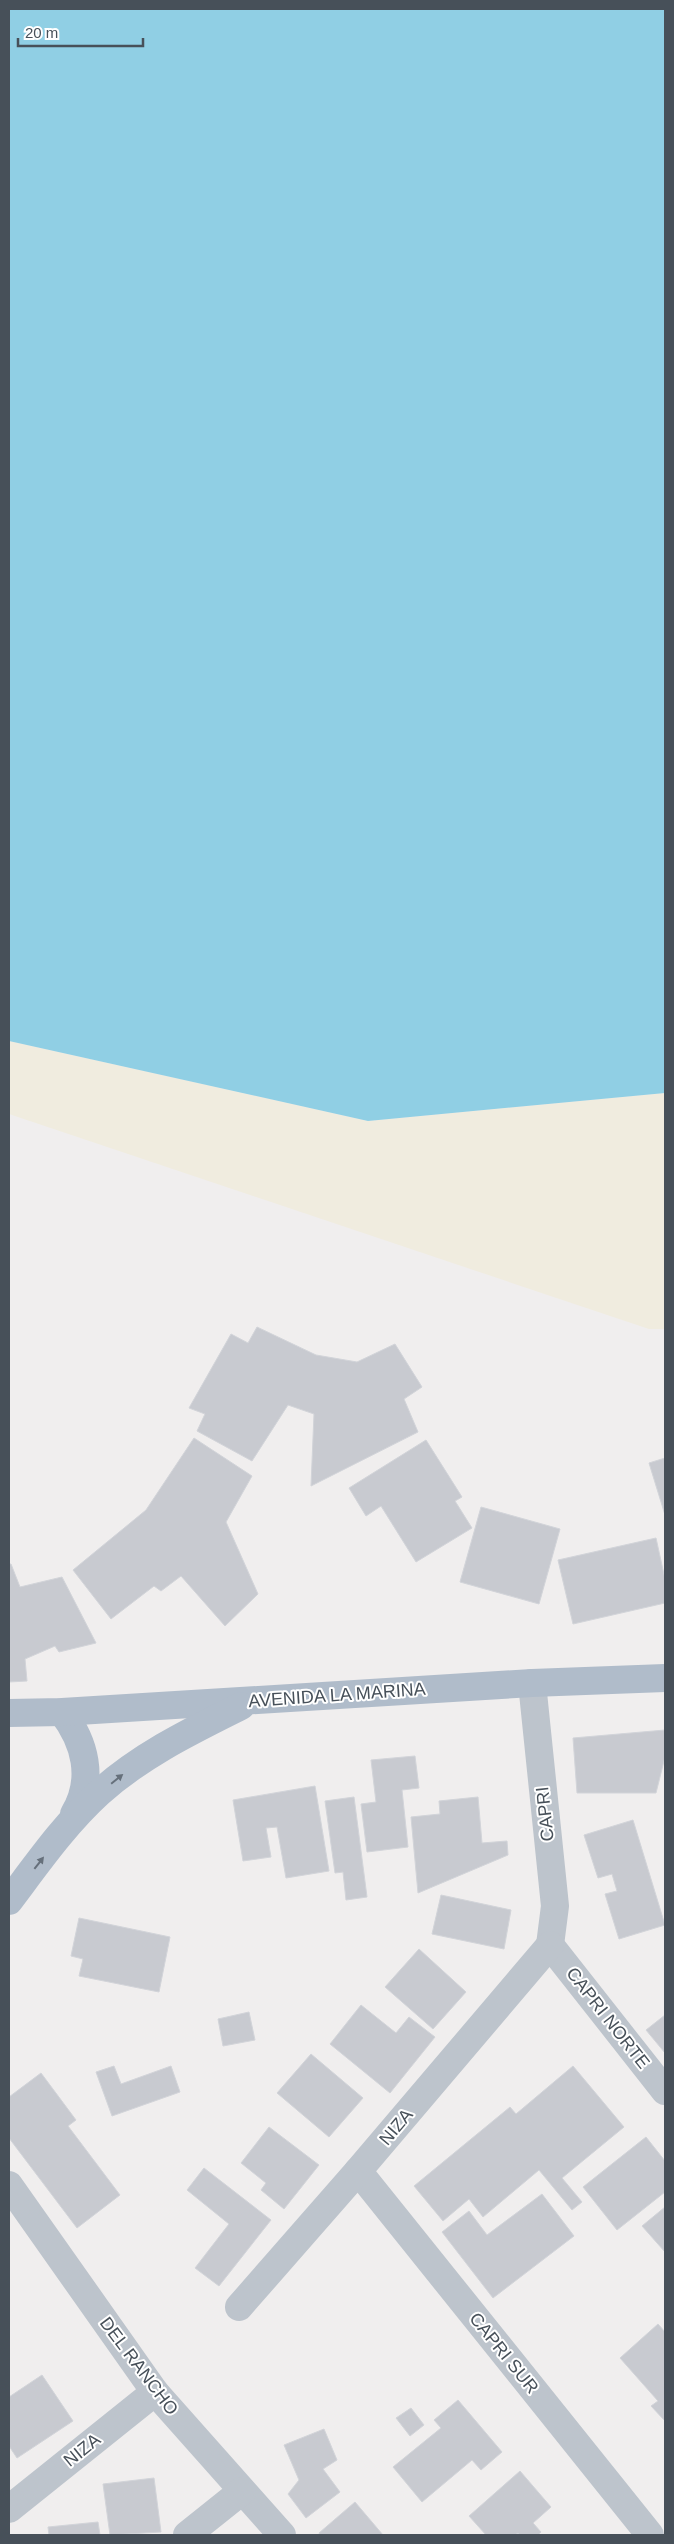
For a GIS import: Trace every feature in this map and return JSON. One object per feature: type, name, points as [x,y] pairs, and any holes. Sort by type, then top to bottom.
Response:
[{"type":"main road","name":"AVENIDA LA MARINA","points":[[9,1713],[62,1712],[532,1683],[665,1678]]},
{"type":"main road","points":[[68,1824],[99,1793],[167,1743],[252,1701]]},
{"type":"main road","points":[[9,1901],[68,1824],[79,1805],[85,1785],[85,1763],[82,1744],[62,1712]]},
{"type":"street","name":"CAPRI","points":[[532,1683],[555,1906],[550,1944]]},
{"type":"street","name":"CAPRI NORTE","points":[[550,1944],[665,2092]]},
{"type":"street","name":"NIZA","points":[[239,2307],[358,2171],[550,1944]]},
{"type":"street","name":"CAPRI SUR","points":[[358,2171],[650,2535]]},
{"type":"street","name":"DEL RANCHO","points":[[9,2185],[155,2392],[282,2535]]},
{"type":"street","name":"NIZA","points":[[9,2508],[155,2392]]},
{"type":"street","points":[[187,2535],[242,2491]]},
{"type":"sand","points":[[9,1041],[368,1121],[665,1093],[665,1329],[649,1329],[9,1114]]},
{"type":"water","points":[[9,9],[665,9],[665,1093],[368,1121],[9,1041]]},
{"type":"building","points":[[257,1327],[316,1355],[357,1362],[395,1344],[422,1387],[404,1399],[418,1432],[311,1486],[314,1414],[288,1405],[252,1461],[197,1431],[205,1414],[189,1408],[231,1334],[248,1343]]},
{"type":"building","points":[[194,1438],[252,1476],[226,1522],[258,1594],[225,1626],[181,1576],[161,1591],[154,1586],[111,1619],[73,1570],[146,1510]]},
{"type":"building","points":[[426,1440],[462,1497],[455,1501],[472,1528],[416,1562],[381,1506],[366,1516],[349,1488]]},
{"type":"building","points":[[665,1458],[665,1515],[649,1463]]},
{"type":"building","points":[[481,1507],[560,1529],[539,1604],[460,1582]]},
{"type":"building","points":[[656,1538],[665,1579],[665,1603],[573,1624],[558,1560]]},
{"type":"building","points":[[9,1564],[11,1564],[20,1587],[62,1577],[96,1643],[59,1652],[55,1646],[25,1659],[27,1681],[9,1682]]},
{"type":"building","points":[[665,1730],[665,1757],[656,1793],[577,1793],[573,1738]]},
{"type":"building","points":[[415,1756],[419,1788],[402,1790],[408,1847],[367,1852],[361,1804],[376,1802],[371,1760]]},
{"type":"building","points":[[315,1786],[329,1871],[286,1878],[277,1827],[266,1828],[271,1857],[243,1861],[233,1800]]},
{"type":"building","points":[[354,1797],[367,1897],[346,1900],[343,1872],[335,1873],[325,1801]]},
{"type":"building","points":[[478,1797],[482,1843],[507,1841],[508,1855],[418,1893],[411,1817],[440,1814],[439,1801]]},
{"type":"building","points":[[633,1820],[665,1925],[619,1939],[605,1894],[617,1891],[612,1874],[598,1878],[584,1835]]},
{"type":"building","points":[[441,1895],[511,1910],[504,1949],[432,1934]]},
{"type":"building","points":[[79,1918],[170,1937],[159,1992],[79,1976],[83,1959],[71,1956]]},
{"type":"building","points":[[419,1949],[466,1992],[433,2029],[385,1987]]},
{"type":"building","points":[[361,2005],[396,2033],[409,2017],[435,2037],[390,2093],[330,2044]]},
{"type":"building","points":[[249,2012],[255,2040],[223,2046],[218,2019]]},
{"type":"building","points":[[665,2015],[665,2053],[646,2030]]},
{"type":"building","points":[[311,2054],[363,2098],[329,2137],[277,2093]]},
{"type":"building","points":[[114,2066],[121,2084],[171,2066],[180,2092],[112,2116],[96,2072]]},
{"type":"building","points":[[573,2066],[624,2127],[562,2178],[582,2202],[572,2210],[539,2170],[483,2217],[469,2199],[443,2221],[414,2186],[510,2107],[516,2114]]},
{"type":"building","points":[[41,2073],[76,2120],[68,2126],[120,2195],[77,2228],[9,2138],[9,2097]]},
{"type":"building","points":[[269,2127],[319,2165],[284,2209],[261,2190],[266,2183],[241,2163]]},
{"type":"building","points":[[646,2137],[665,2161],[665,2192],[617,2230],[583,2187]]},
{"type":"building","points":[[204,2168],[271,2220],[219,2286],[195,2268],[229,2224],[187,2190]]},
{"type":"building","points":[[542,2194],[574,2236],[493,2298],[442,2232],[469,2211],[487,2235]]},
{"type":"building","points":[[665,2207],[665,2252],[642,2226]]},
{"type":"building","points":[[658,2324],[665,2332],[665,2421],[651,2406],[658,2401],[620,2358]]},
{"type":"building","points":[[42,2375],[73,2421],[17,2458],[9,2446],[9,2397]]},
{"type":"building","points":[[458,2400],[502,2452],[481,2470],[472,2460],[422,2502],[393,2467],[441,2428],[434,2420]]},
{"type":"building","points":[[411,2408],[424,2425],[410,2436],[396,2418]]},
{"type":"building","points":[[324,2429],[337,2460],[323,2469],[340,2492],[306,2518],[288,2494],[299,2480],[284,2445]]},
{"type":"building","points":[[520,2471],[551,2507],[533,2523],[541,2532],[538,2535],[520,2535],[518,2533],[515,2535],[486,2535],[469,2516]]},
{"type":"building","points":[[154,2478],[161,2532],[110,2535],[103,2484]]},
{"type":"building","points":[[355,2502],[383,2535],[320,2535],[319,2533]]},
{"type":"building","points":[[98,2522],[100,2535],[49,2535],[48,2527]]}]
